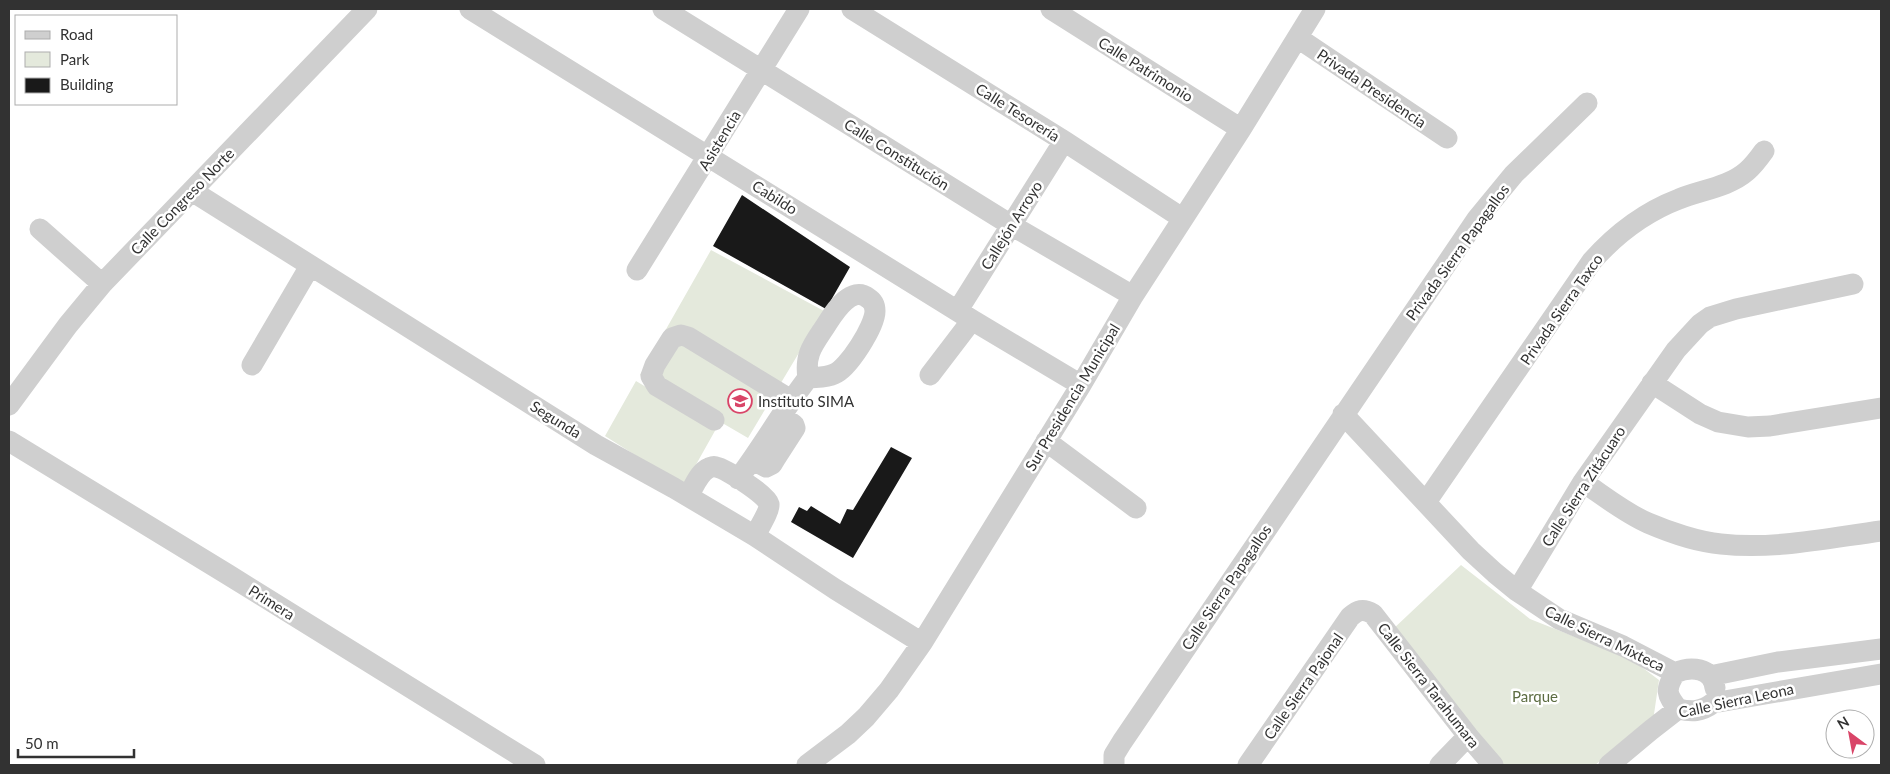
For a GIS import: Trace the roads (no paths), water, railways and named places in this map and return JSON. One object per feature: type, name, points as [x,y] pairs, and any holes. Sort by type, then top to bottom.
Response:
[{"type":"street","name":"Calle Congreso Norte","points":[[9,404],[68,325],[102,284],[367,9]]},
{"type":"street","name":"Cabildo","points":[[470,9],[1081,385]]},
{"type":"street","name":"Calle Constitución","points":[[663,9],[1011,224],[1132,296]]},
{"type":"street","name":"Asistencia","points":[[638,270],[799,9]]},
{"type":"street","name":"Calle Tesorería","points":[[852,9],[1064,141],[1182,218]]},
{"type":"street","name":"Calle Patrimonio","points":[[1051,9],[1241,129]]},
{"type":"street","name":"Sur Presidencia Municipal","points":[[807,765],[848,734],[866,716],[889,690],[922,643],[1081,385],[1132,296],[1241,129],[1315,9]]},
{"type":"street","name":"Privada Presidencia","points":[[1298,38],[1447,138]]},
{"type":"street","name":"Privada Sierra Papagallos","points":[[1343,414],[1493,197],[1540,147],[1587,103]]},
{"type":"street","name":"Callejón Arroyo","points":[[930,375],[965,315],[1011,224],[1064,141]]},
{"type":"street","name":"Privada Sierra Taxco","points":[[1426,502],[1592,261],[1607,245],[1636,222],[1660,208],[1679,199],[1727,183],[1740,176],[1747,171],[1764,151]]},
{"type":"street","name":"Segunda","points":[[192,191],[596,445],[755,536],[922,643]]},
{"type":"street","points":[[40,229],[102,284]]},
{"type":"street","points":[[252,365],[310,266]]},
{"type":"street","name":"Calle Sierra Zitácuaro","points":[[1517,591],[1583,482],[1680,344],[1700,324],[1710,317],[1759,303],[1853,284]]},
{"type":"street","points":[[714,420],[657,386],[651,376],[655,365],[672,338],[681,335],[688,337],[787,408],[794,425],[794,431],[769,466],[763,466],[752,460],[738,478]]},
{"type":"street","points":[[787,408],[808,378]]},
{"type":"street","points":[[1652,383],[1700,414],[1718,422],[1748,427],[1770,426],[1881,408]]},
{"type":"street","name":"Calle Sierra Mixteca","points":[[1343,414],[1471,551],[1517,591],[1559,618],[1623,646],[1675,673],[1684,668],[1701,669],[1710,676]]},
{"type":"street","name":"Calle Sierra Papagallos","points":[[1113,763],[1114,755],[1122,742],[1343,414]]},
{"type":"street","name":"Primera","points":[[9,441],[535,765]]},
{"type":"street","points":[[1046,441],[1136,508]]},
{"type":"street","points":[[688,496],[702,473],[710,467],[716,467],[738,478],[763,495],[769,503],[769,509],[755,536]]},
{"type":"street","points":[[1583,482],[1646,522],[1669,531],[1720,544],[1753,545],[1796,542],[1881,531]]},
{"type":"street","name":"Calle Sierra Tarahumara","points":[[1361,610],[1366,610],[1373,614],[1468,736],[1494,765]]},
{"type":"street","name":"Calle Sierra Pajonal","points":[[1248,765],[1350,617],[1361,610]]},
{"type":"street","points":[[1713,702],[1716,694],[1715,684],[1710,676],[1778,662],[1881,649]]},
{"type":"street","points":[[1675,673],[1668,685],[1668,693],[1678,709]]},
{"type":"street","name":"Calle Sierra Leona","points":[[1609,765],[1678,709],[1693,712],[1706,708],[1713,702],[1881,674]]},
{"type":"street","points":[[1440,765],[1468,736]]},
{"type":"place","name":"Instituto SIMA","points":[[740,401]]},
{"type":"park label","name":"Parque","points":[[1535,696]]}]
